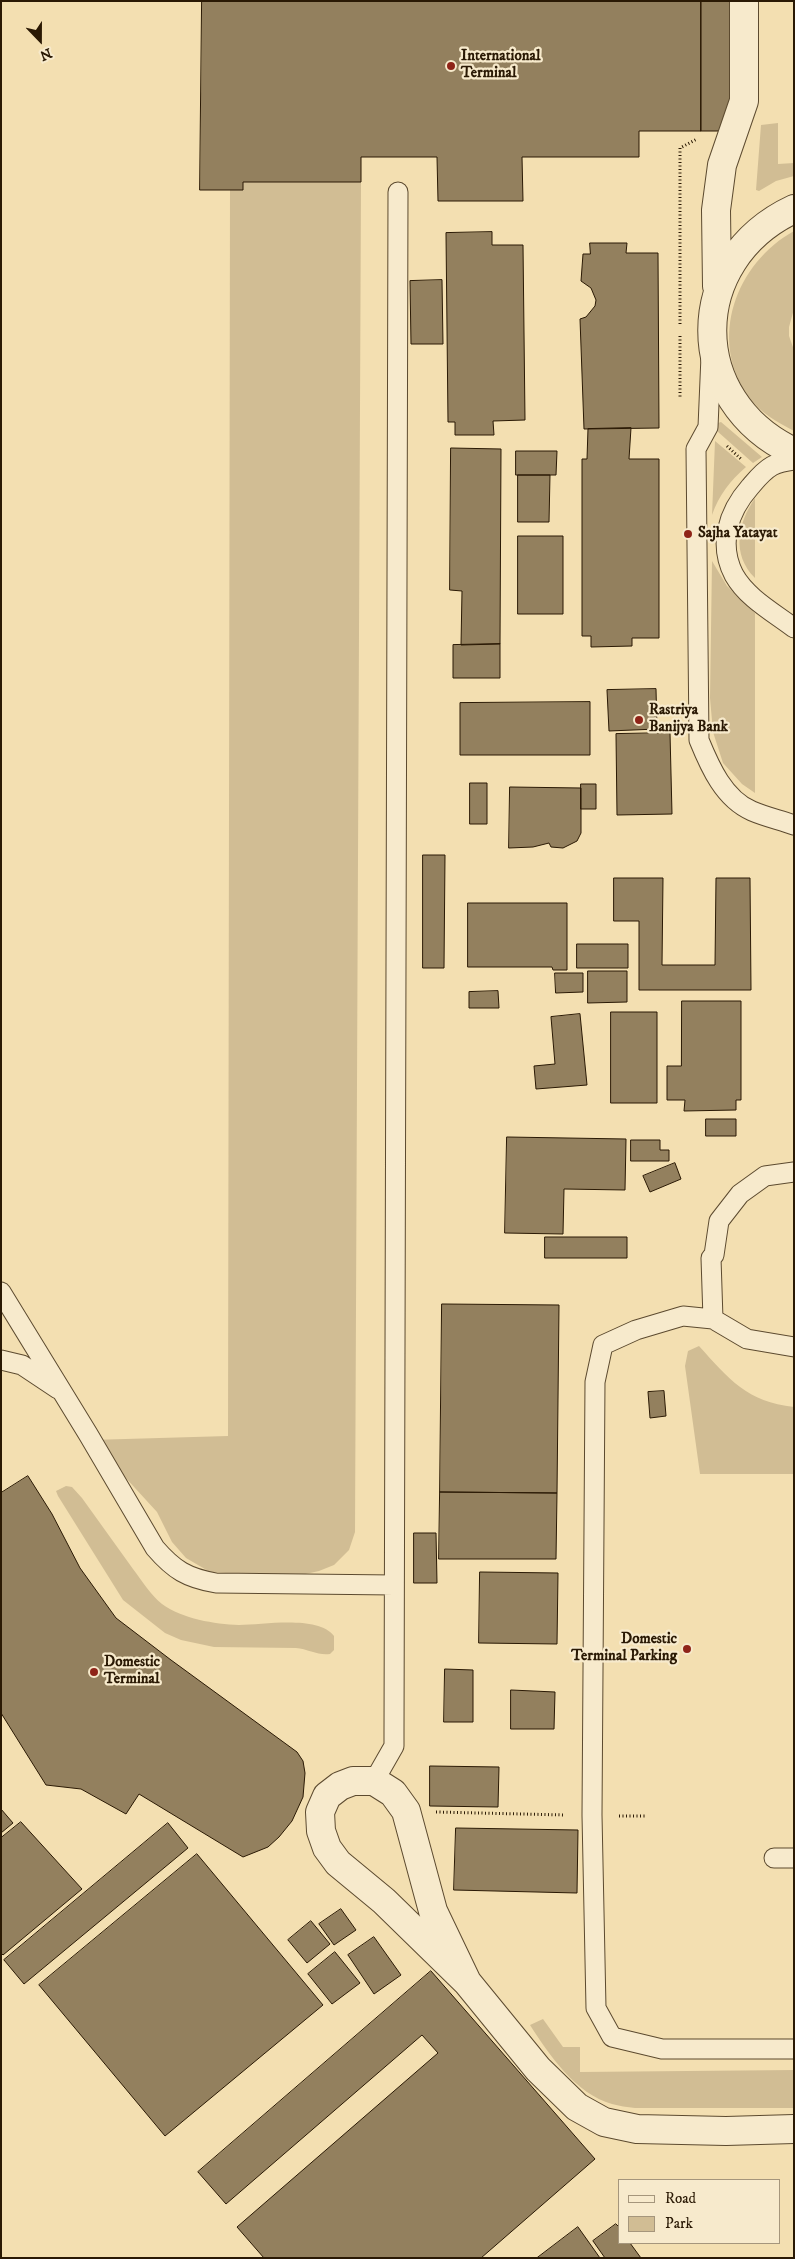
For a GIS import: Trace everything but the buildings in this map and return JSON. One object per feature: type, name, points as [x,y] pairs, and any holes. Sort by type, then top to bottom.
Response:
[{"type":"street","points":[[718,295],[716,210],[722,164],[744,101],[744,1]]},
{"type":"street","points":[[794,209],[759,230],[742,247],[728,266],[719,286],[712,334],[714,355],[720,378],[730,399],[745,418],[762,433],[794,452]]},
{"type":"street","points":[[467,1982],[433,1911],[406,1811],[393,1793],[374,1781],[353,1781],[340,1786],[327,1796],[320,1812],[321,1831],[327,1848],[338,1863],[384,1901],[467,1982],[552,2084],[577,2107],[604,2122],[637,2129],[726,2131],[794,2129]]},
{"type":"lane","points":[[374,1781],[394,1746],[398,192]]},
{"type":"lane","points":[[712,334],[708,426],[696,449],[699,740],[710,767],[729,795],[751,810],[794,825]]},
{"type":"lane","points":[[794,460],[770,467],[759,477],[734,508],[726,532],[728,562],[735,576],[754,598],[794,628]]},
{"type":"lane","points":[[713,1319],[711,1258],[714,1255],[719,1221],[740,1194],[765,1176],[794,1172]]},
{"type":"lane","points":[[1,1292],[63,1392],[154,1548],[168,1564],[198,1580],[216,1582],[394,1585]]},
{"type":"lane","points":[[794,1347],[747,1339],[713,1319],[683,1316],[636,1330],[602,1345],[595,1382],[592,1815],[596,2008],[612,2037],[662,2049],[794,2048]]},
{"type":"lane","points":[[1,1360],[22,1366],[63,1392]]},
{"type":"lane","points":[[774,1858],[794,1858]]},
{"type":"path","points":[[679,175],[680,148],[704,136]]},
{"type":"path","points":[[406,1811],[646,1816]]},
{"type":"green space","points":[[778,123],[778,164],[794,163],[794,176],[776,181],[759,191],[756,190],[761,125]]},
{"type":"green space","points":[[243,182],[361,182],[355,1532],[349,1550],[334,1565],[301,1575],[210,1572],[186,1558],[172,1542],[157,1512],[91,1440],[228,1436],[230,190],[243,190]]},
{"type":"green space","points":[[794,231],[794,309],[789,327],[789,336],[794,350],[794,431],[763,412],[748,396],[736,374],[730,351],[730,327],[734,304],[743,282],[757,262],[774,245]]},
{"type":"green space","points":[[721,422],[762,457],[753,463],[717,431],[718,423]]},
{"type":"green space","points":[[715,441],[746,467],[726,489],[712,515]]},
{"type":"green space","points":[[755,498],[755,578],[747,569],[742,559],[740,538],[744,518]]},
{"type":"green space","points":[[712,561],[727,586],[755,613],[755,793],[742,784],[723,763],[713,732],[710,698]]},
{"type":"green space","points":[[699,1346],[740,1387],[764,1400],[794,1407],[794,1474],[700,1474],[685,1366],[688,1351]]},
{"type":"green space","points":[[66,1486],[72,1487],[82,1498],[147,1588],[162,1604],[170,1609],[199,1620],[219,1623],[239,1625],[304,1623],[316,1625],[326,1629],[334,1636],[334,1650],[330,1654],[326,1654],[296,1648],[214,1647],[181,1640],[165,1633],[123,1600],[58,1496],[56,1491]]},
{"type":"green space","points":[[543,2019],[563,2047],[580,2047],[580,2072],[794,2070],[794,2108],[635,2108],[612,2104],[599,2099],[575,2083],[555,2061],[530,2025]]},
{"type":"place","name":"International Terminal","points":[[451,66]]},
{"type":"place","name":"Sajha Yatayat","points":[[688,534]]},
{"type":"place","name":"Rastriya Banijya Bank","points":[[639,720]]},
{"type":"place","name":"Domestic Terminal Parking","points":[[687,1649]]},
{"type":"place","name":"Domestic Terminal","points":[[94,1672]]}]
